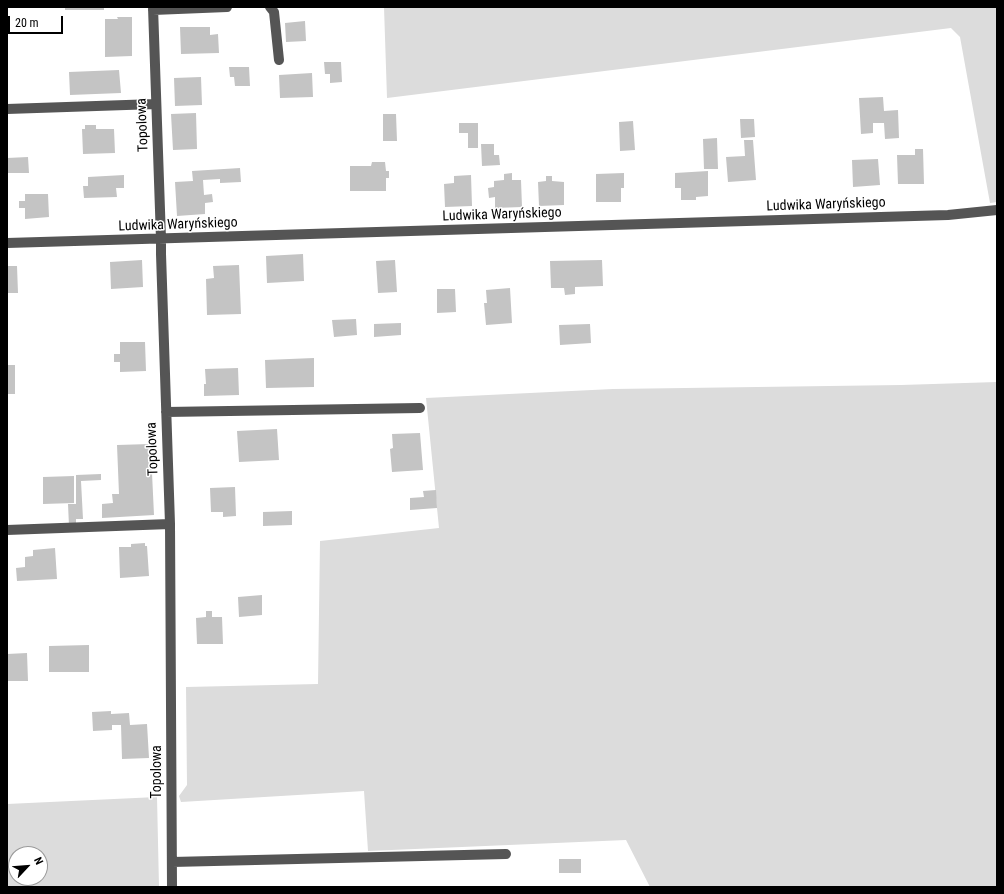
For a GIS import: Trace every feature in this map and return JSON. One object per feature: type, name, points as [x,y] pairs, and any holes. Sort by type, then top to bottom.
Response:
[{"type":"street","name":"Topolowa","points":[[172,887],[170,524],[153,9],[227,7]]},
{"type":"street","points":[[270,7],[274,12],[279,60]]},
{"type":"street","points":[[7,109],[156,104]]},
{"type":"street","name":"Ludwika Waryńskiego","points":[[7,244],[948,215],[997,210]]},
{"type":"street","points":[[166,412],[420,408]]},
{"type":"street","points":[[7,530],[170,524]]},
{"type":"street","points":[[172,862],[506,854]]},
{"type":"shaded area","points":[[384,7],[997,7],[997,202],[990,203],[960,37],[951,28],[387,98]]},
{"type":"shaded area","points":[[997,382],[997,887],[650,887],[626,840],[368,851],[364,791],[181,802],[179,796],[187,785],[186,687],[318,684],[320,541],[439,528],[426,398],[613,389],[901,385]]},
{"type":"shaded area","points":[[157,797],[159,887],[7,887],[7,804]]},
{"type":"building","points":[[65,7],[104,7],[104,10],[65,10]]},
{"type":"building","points":[[117,17],[132,17],[132,56],[105,57],[105,19],[118,19]]},
{"type":"building","points":[[305,21],[306,41],[286,42],[285,23]]},
{"type":"building","points":[[180,27],[210,27],[210,35],[218,34],[219,53],[181,54]]},
{"type":"building","points":[[324,62],[341,62],[342,82],[330,83],[330,74],[325,74]]},
{"type":"building","points":[[229,67],[249,67],[250,86],[235,86],[234,77],[230,77]]},
{"type":"building","points":[[119,70],[121,93],[70,95],[69,72]]},
{"type":"building","points":[[312,73],[313,97],[280,98],[279,75]]},
{"type":"building","points":[[201,77],[202,105],[175,106],[174,78]]},
{"type":"building","points":[[883,97],[884,111],[898,110],[899,138],[885,139],[884,123],[873,123],[873,133],[861,134],[859,98]]},
{"type":"building","points":[[196,113],[197,149],[173,150],[171,114]]},
{"type":"building","points":[[383,114],[396,114],[397,141],[383,141]]},
{"type":"building","points":[[740,119],[754,119],[755,137],[741,138]]},
{"type":"building","points":[[633,121],[635,150],[620,151],[619,122]]},
{"type":"building","points":[[459,123],[478,123],[478,148],[468,148],[468,133],[459,133]]},
{"type":"building","points":[[85,125],[96,125],[96,129],[114,129],[115,153],[83,154],[82,129],[85,129]]},
{"type":"building","points":[[717,138],[718,169],[704,169],[703,139]]},
{"type":"building","points":[[744,140],[753,140],[756,180],[728,182],[726,157],[745,156]]},
{"type":"building","points":[[481,144],[494,144],[494,155],[499,155],[500,165],[482,166]]},
{"type":"building","points":[[915,149],[923,149],[924,184],[898,184],[897,155],[915,155]]},
{"type":"building","points":[[28,157],[29,173],[7,173],[7,158]]},
{"type":"building","points":[[878,159],[880,185],[853,187],[852,160]]},
{"type":"building","points":[[372,162],[385,162],[386,171],[389,171],[389,178],[386,178],[386,191],[350,191],[350,166],[371,166]]},
{"type":"building","points":[[240,168],[241,182],[220,183],[220,179],[203,180],[204,195],[212,194],[213,202],[205,203],[205,214],[177,216],[175,182],[193,181],[192,171]]},
{"type":"building","points":[[708,171],[708,196],[696,197],[696,200],[681,200],[681,188],[675,188],[675,173]]},
{"type":"building","points":[[512,173],[512,180],[521,180],[522,207],[495,208],[495,197],[489,198],[488,188],[494,187],[494,181],[504,180],[504,174]]},
{"type":"building","points":[[624,173],[624,188],[621,188],[621,202],[596,202],[596,174]]},
{"type":"building","points":[[124,175],[124,188],[116,188],[117,197],[84,198],[83,186],[88,186],[88,177]]},
{"type":"building","points":[[471,175],[472,206],[445,207],[444,184],[454,183],[454,176]]},
{"type":"building","points":[[546,176],[552,176],[552,181],[564,182],[564,205],[539,206],[538,182],[546,181]]},
{"type":"building","points":[[25,194],[48,194],[49,217],[25,219],[25,208],[19,208],[19,201],[25,201]]},
{"type":"building","points":[[303,254],[304,281],[267,283],[266,256]]},
{"type":"building","points":[[142,260],[143,287],[111,289],[110,262]]},
{"type":"building","points":[[395,260],[397,292],[378,293],[376,261]]},
{"type":"building","points":[[602,260],[603,286],[575,287],[575,294],[565,295],[564,288],[551,288],[550,261]]},
{"type":"building","points":[[239,265],[241,314],[207,315],[206,279],[214,278],[213,266]]},
{"type":"building","points":[[7,266],[17,266],[18,293],[7,293]]},
{"type":"building","points":[[510,288],[512,323],[486,325],[484,303],[487,303],[486,290]]},
{"type":"building","points":[[437,289],[455,289],[456,312],[437,313]]},
{"type":"building","points":[[356,319],[357,335],[334,337],[332,320]]},
{"type":"building","points":[[401,323],[401,335],[374,337],[374,324]]},
{"type":"building","points":[[590,324],[591,343],[560,345],[559,325]]},
{"type":"building","points":[[120,342],[145,342],[146,371],[120,372],[120,362],[114,362],[114,354],[120,354]]},
{"type":"building","points":[[7,354],[8,365],[15,365],[15,394],[7,394]]},
{"type":"building","points":[[314,358],[314,387],[266,388],[265,360]]},
{"type":"building","points":[[238,368],[239,395],[204,396],[204,384],[206,384],[205,369]]},
{"type":"building","points":[[277,429],[279,460],[239,462],[237,431]]},
{"type":"building","points":[[420,433],[423,470],[392,472],[390,449],[393,448],[392,434]]},
{"type":"building","points":[[150,444],[154,515],[102,518],[102,504],[113,503],[112,494],[119,494],[117,445]]},
{"type":"building","points":[[101,474],[101,480],[81,481],[83,519],[76,519],[76,525],[69,526],[68,504],[76,504],[76,475]]},
{"type":"building","points":[[74,476],[74,503],[43,504],[43,477]]},
{"type":"building","points":[[235,487],[236,516],[223,517],[223,512],[211,512],[210,488]]},
{"type":"building","points":[[436,490],[437,508],[410,510],[410,498],[424,497],[423,491]]},
{"type":"building","points":[[292,511],[292,525],[263,526],[263,512]]},
{"type":"building","points":[[145,543],[145,546],[147,546],[149,576],[120,578],[119,547],[131,547],[131,544]]},
{"type":"building","points":[[55,548],[57,579],[17,581],[16,568],[25,567],[25,557],[33,556],[33,550]]},
{"type":"building","points":[[262,595],[262,615],[239,617],[238,597]]},
{"type":"building","points":[[206,611],[212,611],[212,617],[222,617],[223,644],[197,644],[196,618],[206,617]]},
{"type":"building","points":[[89,645],[89,672],[49,672],[49,646]]},
{"type":"building","points":[[27,653],[28,681],[7,681],[7,654]]},
{"type":"building","points":[[111,711],[111,714],[129,713],[130,725],[147,724],[149,758],[122,759],[121,725],[112,725],[112,730],[93,731],[92,712]]},
{"type":"building","points":[[559,859],[581,859],[581,873],[559,873]]}]
